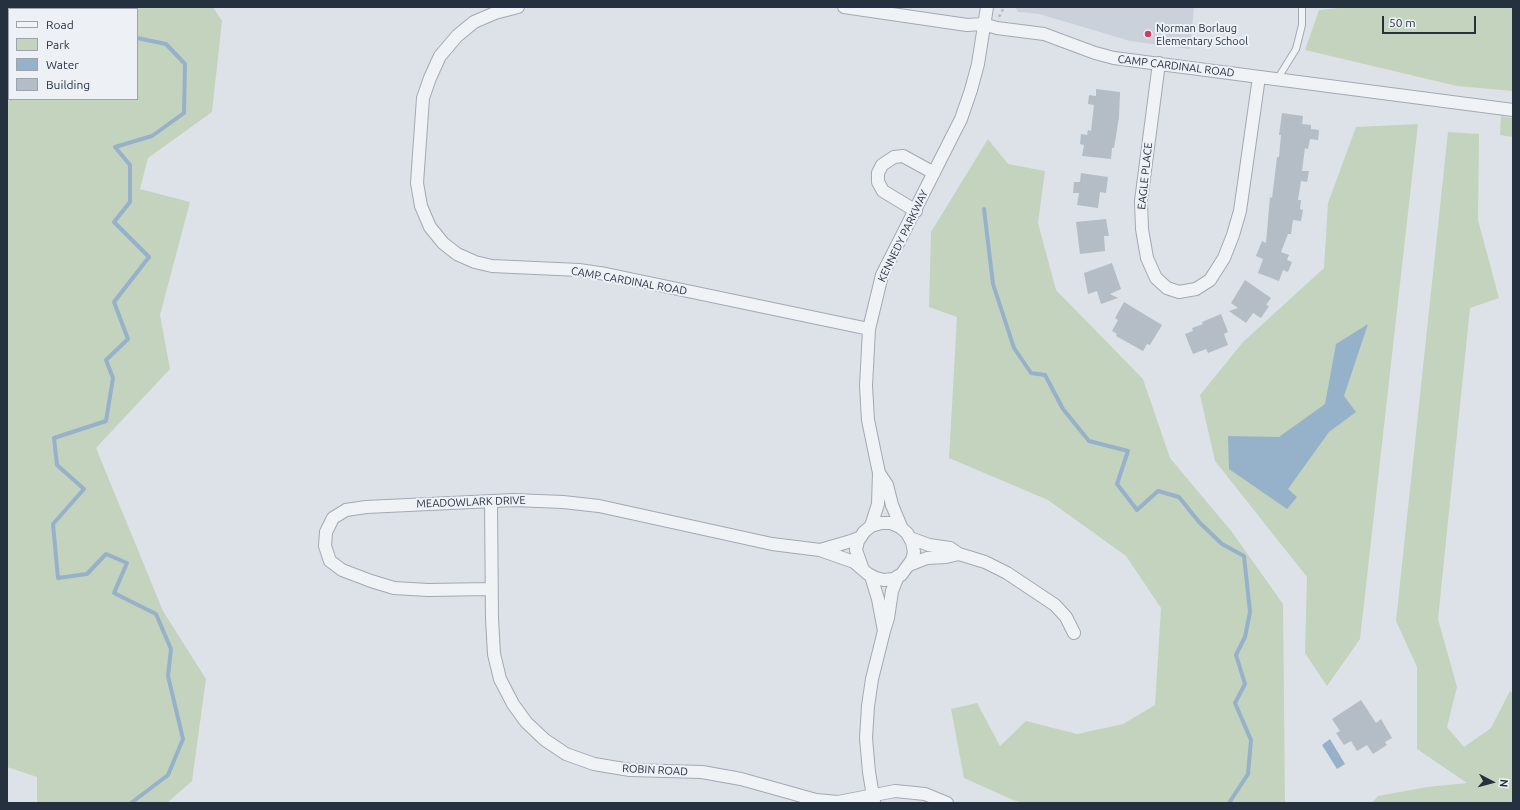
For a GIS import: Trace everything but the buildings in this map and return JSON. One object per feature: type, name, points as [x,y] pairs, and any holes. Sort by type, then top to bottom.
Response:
[{"type":"street","name":"CAMP CARDINAL ROAD","points":[[518,7],[495,13],[474,22],[457,36],[440,56],[425,91],[417,183],[421,206],[430,227],[443,243],[463,257],[475,262],[492,266],[579,270],[606,274],[868,329]]},
{"type":"street","name":"CAMP CARDINAL ROAD","points":[[844,7],[967,25],[983,24],[997,28],[1044,34],[1095,53],[1114,58],[1258,77],[1278,78],[1513,110]]},
{"type":"street","name":"KENNEDY PARKWAY","points":[[871,526],[878,504],[880,473],[868,420],[866,386],[868,329],[882,275],[916,211],[961,119],[972,90],[978,64],[983,24],[987,7]]},
{"type":"street","name":"EAGLE PLACE","points":[[1159,63],[1141,201],[1142,229],[1146,258],[1156,278],[1167,288],[1179,292],[1196,289],[1210,280],[1224,258],[1233,235],[1240,211],[1258,77]]},
{"type":"street","points":[[916,211],[883,191],[878,182],[878,173],[882,165],[894,157],[903,156],[934,173]]},
{"type":"street","name":"KENNEDY PARKWAY","points":[[880,473],[887,485],[892,505],[906,533]]},
{"type":"street","name":"MEADOWLARK DRIVE","points":[[491,589],[428,590],[394,588],[342,570],[330,561],[325,546],[326,532],[333,518],[346,510],[366,507],[528,500],[599,506],[772,544],[820,550],[843,557],[862,567]]},
{"type":"street","name":"ROBIN ROAD","points":[[491,501],[491,589],[494,654],[500,679],[513,704],[526,722],[545,740],[566,754],[594,764],[630,770],[702,772],[741,779],[816,800],[838,802],[873,799],[895,791],[911,791],[937,798],[947,803]]},
{"type":"street","points":[[898,576],[884,580],[871,576],[862,567],[856,550],[861,537],[871,526],[881,523],[891,523],[929,545],[950,548],[960,554],[985,562],[1007,573],[1055,605],[1066,617],[1074,633]]},
{"type":"street","points":[[906,533],[914,552],[909,565]]},
{"type":"street","name":"MEADOWLARK DRIVE","points":[[820,550],[861,537]]},
{"type":"street","points":[[873,799],[866,738],[868,706],[872,679],[888,618],[892,590],[898,576],[909,565],[926,558],[946,558],[960,554]]},
{"type":"street","points":[[871,576],[878,599],[884,631]]},
{"type":"lane","points":[[1278,78],[1296,49],[1302,25],[1302,7]]},
{"type":"shaded area","name":"Norman Borlaug Elementary School","points":[[1015,7],[1194,7],[1190,49],[1130,41],[1039,14],[1018,12]]},
{"type":"green space","points":[[7,7],[213,7],[222,21],[212,112],[148,158],[140,189],[190,202],[160,315],[170,369],[96,448],[163,611],[206,679],[192,781],[167,803],[37,803],[37,777],[7,767]]},
{"type":"green space","points":[[1348,7],[1513,7],[1513,91],[1457,86],[1305,50],[1319,10]]},
{"type":"green space","points":[[1501,116],[1513,118],[1513,137],[1500,135]]},
{"type":"green space","points":[[1418,124],[1360,639],[1327,686],[1305,653],[1307,577],[1215,461],[1200,395],[1243,342],[1324,268],[1328,203],[1356,127]]},
{"type":"green space","points":[[1448,132],[1479,134],[1478,220],[1499,298],[1470,308],[1438,619],[1457,687],[1447,727],[1464,747],[1491,728],[1510,691],[1513,693],[1513,803],[1372,803],[1378,796],[1427,787],[1467,783],[1417,749],[1417,667],[1396,621]]},
{"type":"green space","points":[[988,139],[1008,164],[1045,171],[1038,223],[1056,290],[1143,379],[1170,458],[1232,532],[1283,604],[1285,803],[1024,803],[1013,800],[964,778],[951,709],[977,703],[1000,746],[1026,721],[1077,734],[1123,724],[1155,705],[1161,608],[1126,556],[1048,500],[949,458],[957,317],[929,307],[931,232]]},
{"type":"water","points":[[1368,324],[1344,396],[1356,412],[1329,432],[1288,489],[1297,497],[1287,509],[1229,469],[1228,436],[1279,437],[1325,404],[1336,344]]},
{"type":"water","points":[[1330,739],[1345,764],[1337,769],[1322,745]]},
{"type":"waterway","points":[[131,803],[168,775],[183,739],[168,676],[171,649],[156,614],[114,593],[127,563],[106,554],[87,574],[58,578],[53,524],[84,489],[57,465],[54,438],[106,421],[113,378],[106,360],[128,339],[114,302],[149,257],[114,222],[130,202],[130,165],[115,147],[152,136],[184,113],[185,64],[166,44],[138,38]]},
{"type":"waterway","points":[[984,209],[993,284],[1014,348],[1031,373],[1045,375],[1063,409],[1089,441],[1128,451],[1117,484],[1137,510],[1158,491],[1179,497],[1199,522],[1222,544],[1244,556],[1250,612],[1245,637],[1236,655],[1245,684],[1235,703],[1251,740],[1248,774],[1229,803]]},
{"type":"place","name":"Norman Borlaug Elementary School","points":[[1148,34]]}]
